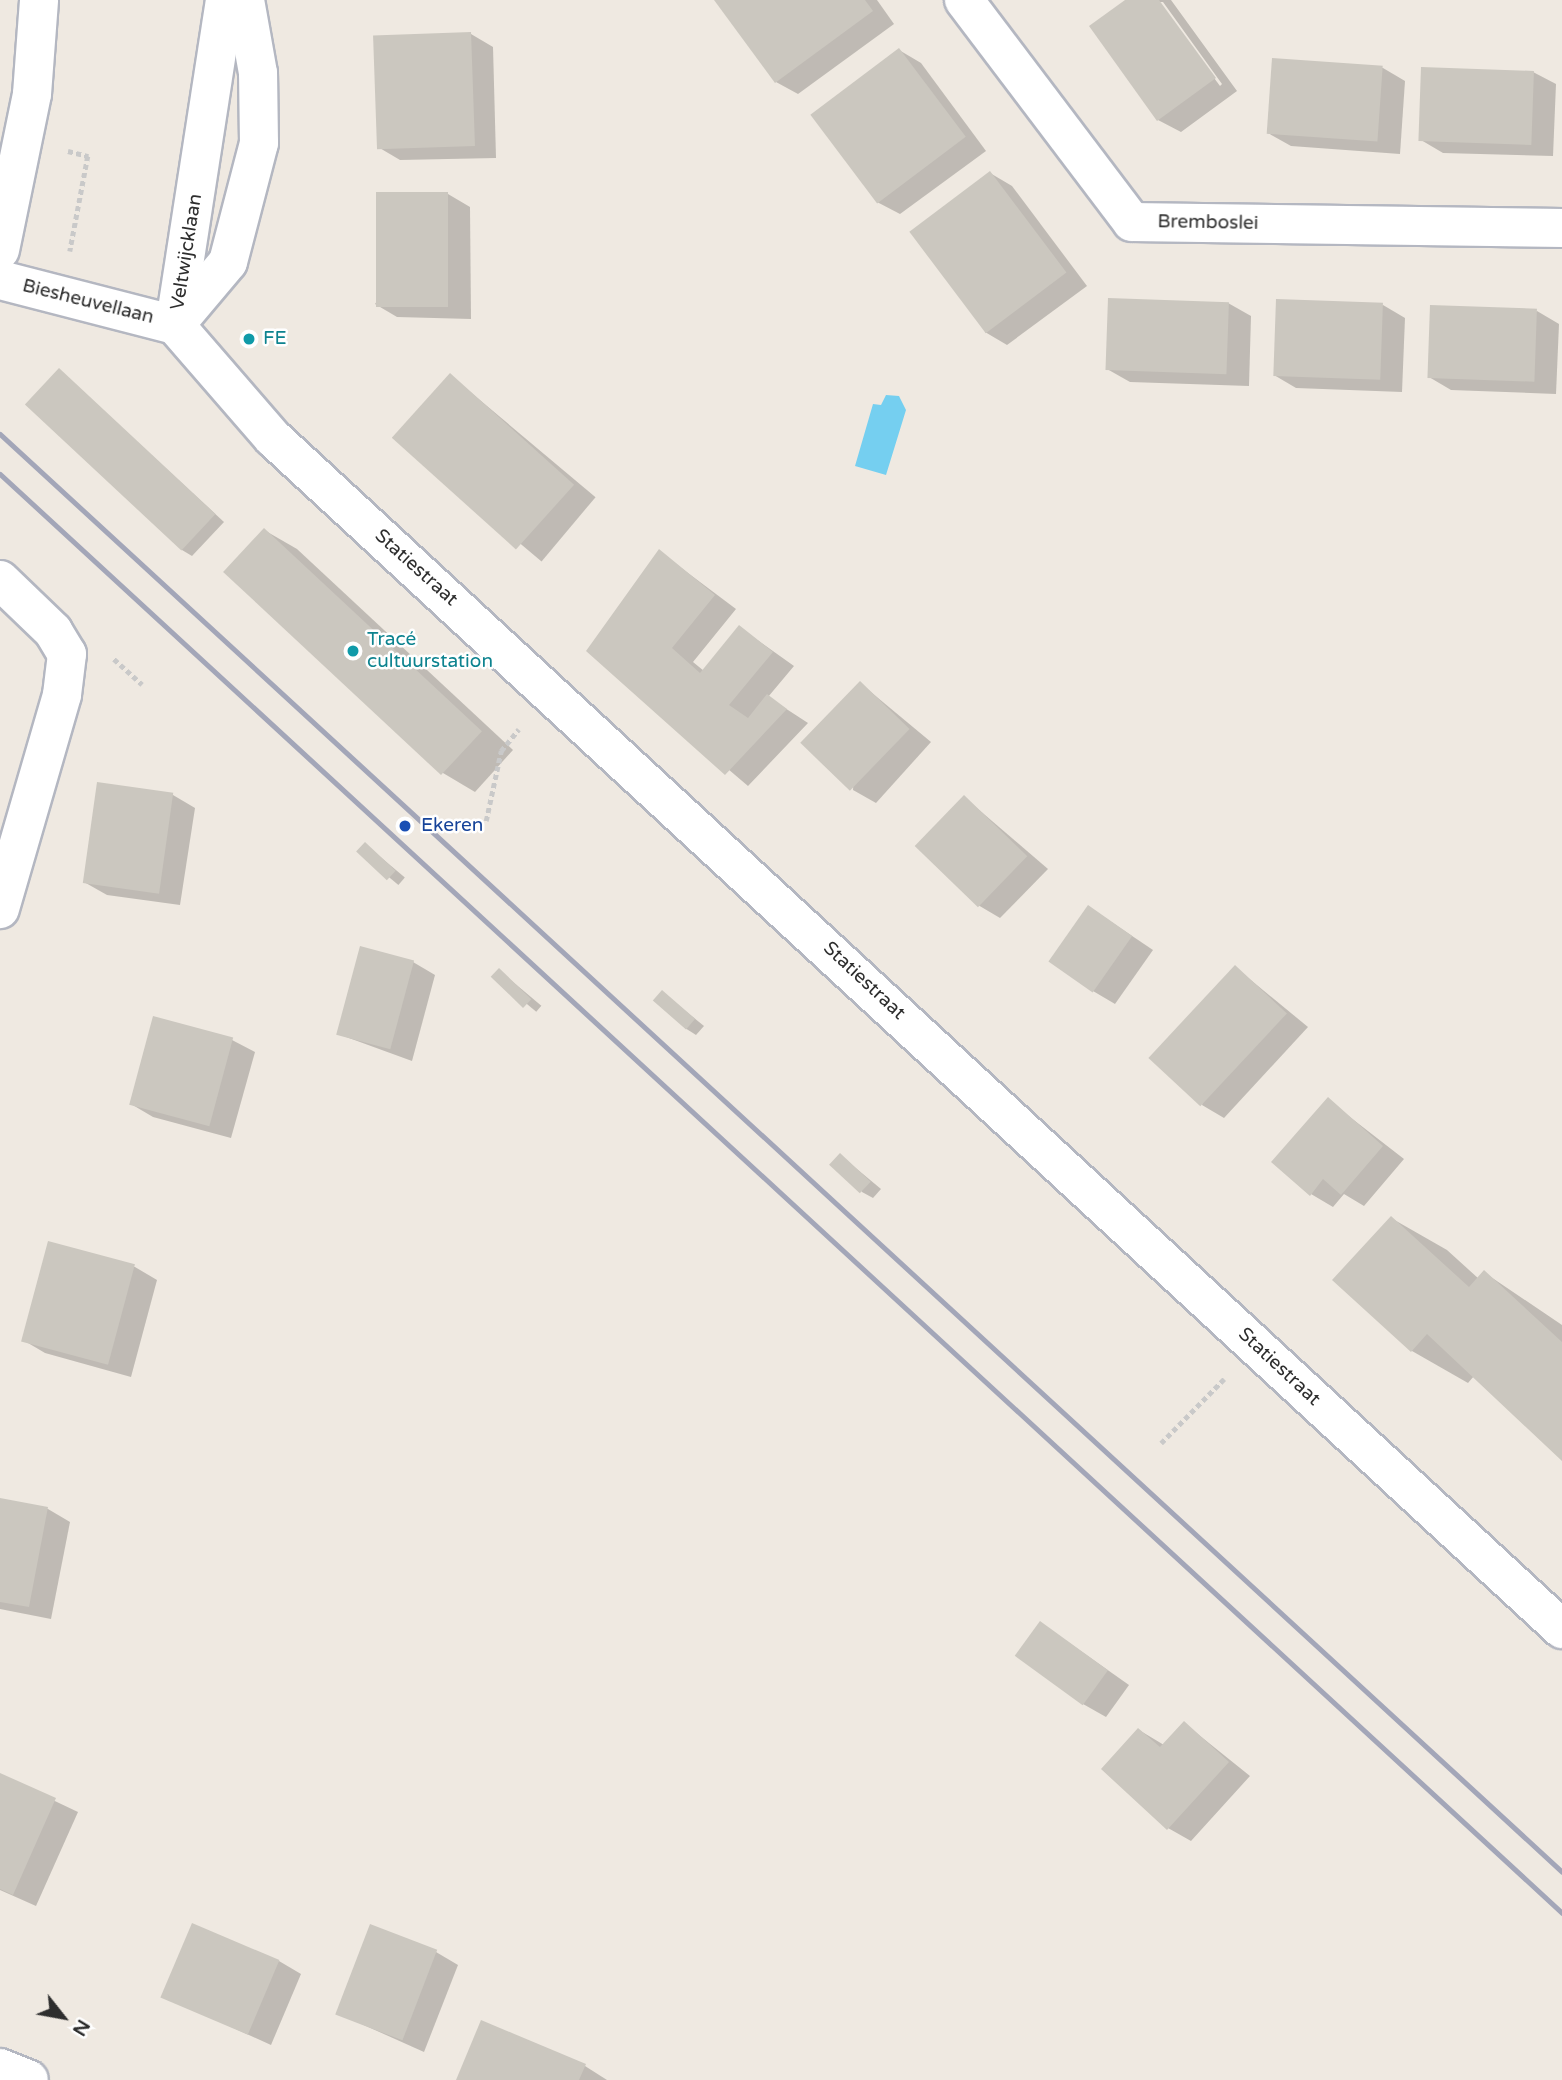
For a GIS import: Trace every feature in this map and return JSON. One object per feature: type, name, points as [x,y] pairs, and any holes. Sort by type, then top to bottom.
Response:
[{"type":"street","points":[[0,250],[19,161],[39,0]]},
{"type":"street","name":"Veltwijcklaan","points":[[175,325],[225,0]]},
{"type":"street","name":"Veltwijcklaan","points":[[175,325],[228,262],[259,144],[258,73],[245,0]]},
{"type":"street","name":"Bremboslei","points":[[964,0],[1132,222],[1562,228]]},
{"type":"street","name":"Biesheuvellaan","points":[[0,280],[175,325]]},
{"type":"street","name":"Statiestraat","points":[[175,325],[273,438],[551,691],[1562,1629]]},
{"type":"street","points":[[0,580],[53,631],[67,654],[62,695],[0,909]]},
{"type":"street","points":[[0,2068],[29,2080]]},
{"type":"path","points":[[70,253],[88,156]]},
{"type":"path","points":[[486,821],[501,751],[551,691]]},
{"type":"path","points":[[1161,1443],[1255,1345]]},
{"type":"water","points":[[886,395],[899,396],[906,410],[886,475],[855,466],[873,404],[881,405]]},
{"type":"building","points":[[714,0],[865,0],[873,11],[775,83]]},
{"type":"building","points":[[1125,0],[1159,0],[1216,78],[1157,121],[1089,26]]},
{"type":"building","points":[[471,32],[475,146],[377,149],[373,35]]},
{"type":"building","points":[[899,48],[966,137],[877,203],[810,115]]},
{"type":"building","points":[[1272,58],[1383,66],[1377,142],[1267,134]]},
{"type":"building","points":[[1421,67],[1534,71],[1531,145],[1418,141]]},
{"type":"building","points":[[990,171],[1066,272],[986,333],[909,232]]},
{"type":"building","points":[[376,192],[448,192],[448,307],[376,307]]},
{"type":"building","points":[[1108,298],[1229,302],[1226,374],[1105,370]]},
{"type":"building","points":[[1276,299],[1383,303],[1380,380],[1273,376]]},
{"type":"building","points":[[1430,305],[1537,309],[1534,382],[1427,378]]},
{"type":"building","points":[[59,368],[216,514],[181,551],[25,405]]},
{"type":"building","points":[[450,373],[574,485],[516,549],[392,438]]},
{"type":"building","name":"Tracé cultuurstation","points":[[264,528],[482,731],[441,775],[223,572]]},
{"type":"building","points":[[659,549],[715,595],[672,648],[700,673],[739,625],[773,652],[729,705],[748,718],[767,694],[787,709],[725,775],[586,651]]},
{"type":"building","points":[[860,681],[910,729],[850,791],[800,743]]},
{"type":"building","points":[[97,782],[173,793],[159,894],[83,883]]},
{"type":"building","points":[[964,795],[1027,856],[978,907],[915,846]]},
{"type":"building","points":[[365,842],[396,871],[387,880],[356,852]]},
{"type":"building","points":[[1088,905],[1132,936],[1093,992],[1048,962]]},
{"type":"building","points":[[360,946],[414,960],[390,1049],[336,1035]]},
{"type":"building","points":[[1235,965],[1287,1013],[1200,1106],[1148,1058]]},
{"type":"building","points":[[499,968],[531,999],[523,1008],[491,977]]},
{"type":"building","points":[[662,990],[695,1019],[686,1029],[653,1001]]},
{"type":"building","points":[[153,1016],[233,1037],[209,1126],[129,1105]]},
{"type":"building","points":[[1328,1097],[1383,1146],[1341,1195],[1323,1179],[1310,1196],[1271,1162]]},
{"type":"building","points":[[840,1153],[871,1182],[860,1193],[829,1165]]},
{"type":"building","points":[[1391,1216],[1469,1287],[1484,1270],[1562,1342],[1562,1461],[1427,1334],[1411,1352],[1332,1280]]},
{"type":"building","points":[[48,1241],[135,1264],[108,1365],[21,1341]]},
{"type":"building","points":[[0,1498],[48,1507],[29,1607],[0,1602]]},
{"type":"building","points":[[1040,1621],[1108,1670],[1083,1705],[1015,1656]]},
{"type":"building","points":[[1184,1721],[1229,1762],[1167,1830],[1101,1769],[1138,1728],[1160,1747]]},
{"type":"building","points":[[0,1773],[56,1798],[13,1895],[0,1889]]},
{"type":"building","points":[[192,1923],[279,1960],[248,2035],[160,1998]]},
{"type":"building","points":[[370,1924],[437,1950],[402,2040],[335,2015]]},
{"type":"building","points":[[481,2020],[586,2064],[579,2080],[456,2080]]},
{"type":"railway","points":[[0,434],[1562,1872]]},
{"type":"railway","points":[[0,474],[1562,1913]]},
{"type":"place","name":"FE","points":[[249,339]]},
{"type":"place","name":"Tracé cultuurstation","points":[[353,651]]},
{"type":"place","name":"Ekeren","points":[[405,826]]}]
